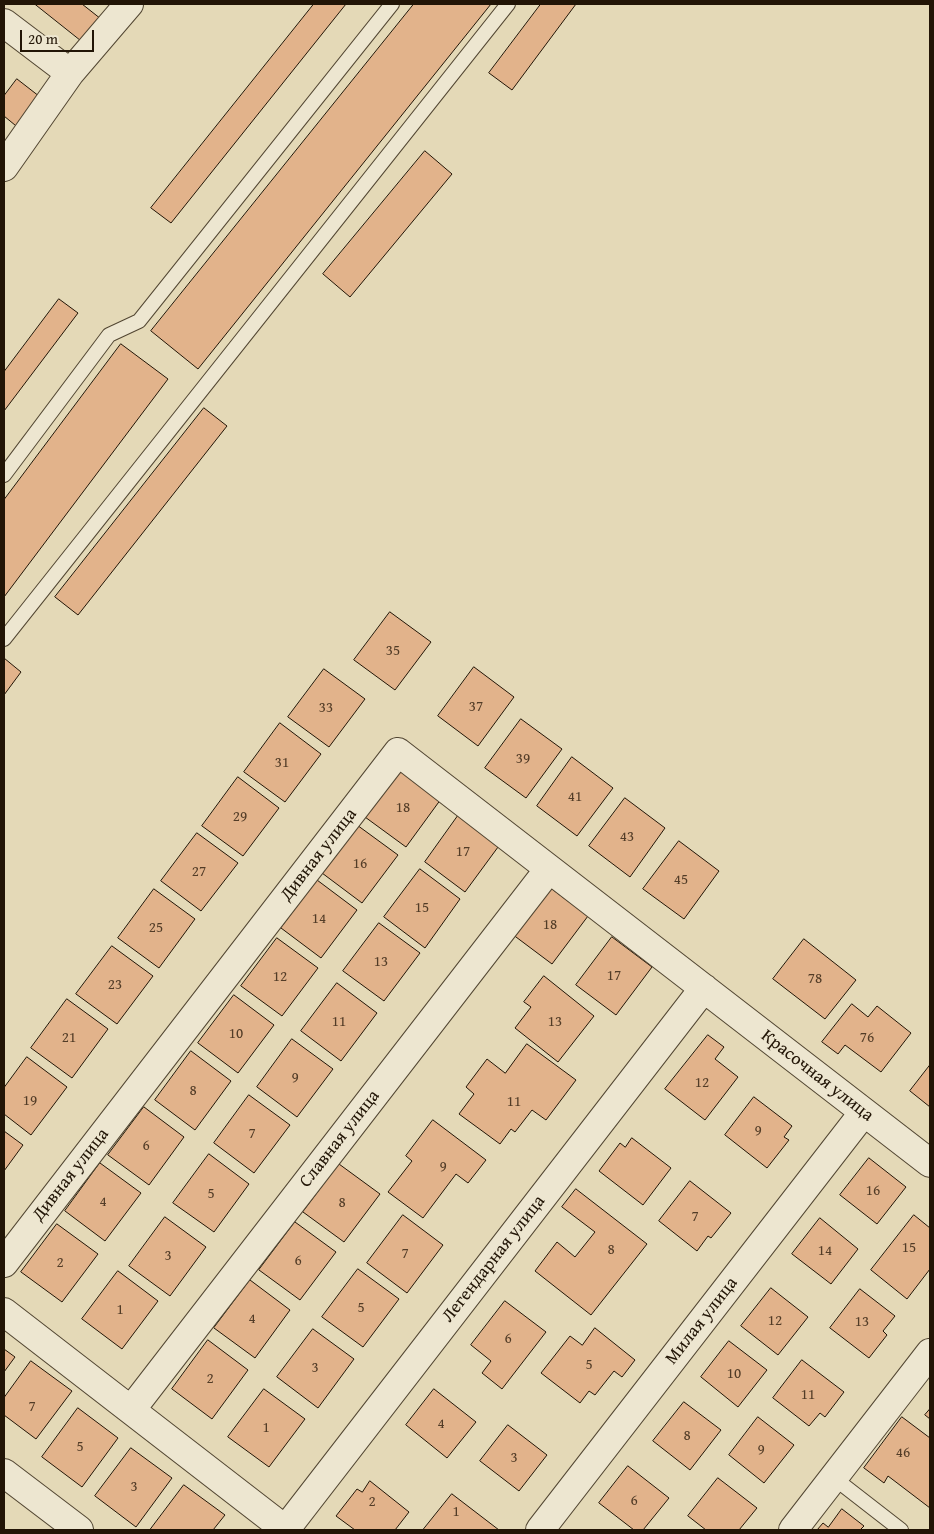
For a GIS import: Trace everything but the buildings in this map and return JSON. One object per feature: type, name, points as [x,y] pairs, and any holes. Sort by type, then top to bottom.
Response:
[{"type":"street","points":[[4,167],[70,73],[129,4]]},
{"type":"street","points":[[4,23],[70,73]]},
{"type":"street","name":"Дивная улица","points":[[4,1262],[398,752],[704,988]]},
{"type":"street","name":"Славная улица","points":[[131,1410],[549,869]]},
{"type":"street","name":"Красочная улица","points":[[704,988],[930,1164]]},
{"type":"street","name":"Легендарная улица","points":[[285,1530],[704,988]]},
{"type":"street","name":"Милая улица","points":[[540,1530],[864,1112]]},
{"type":"street","points":[[4,1312],[285,1530]]},
{"type":"street","points":[[793,1530],[930,1353]]},
{"type":"street","points":[[4,1473],[79,1530]]},
{"type":"lane","points":[[4,475],[110,335],[139,321],[392,4]]},
{"type":"lane","points":[[4,639],[508,4]]},
{"type":"lane","points":[[834,1478],[902,1530]]}]
